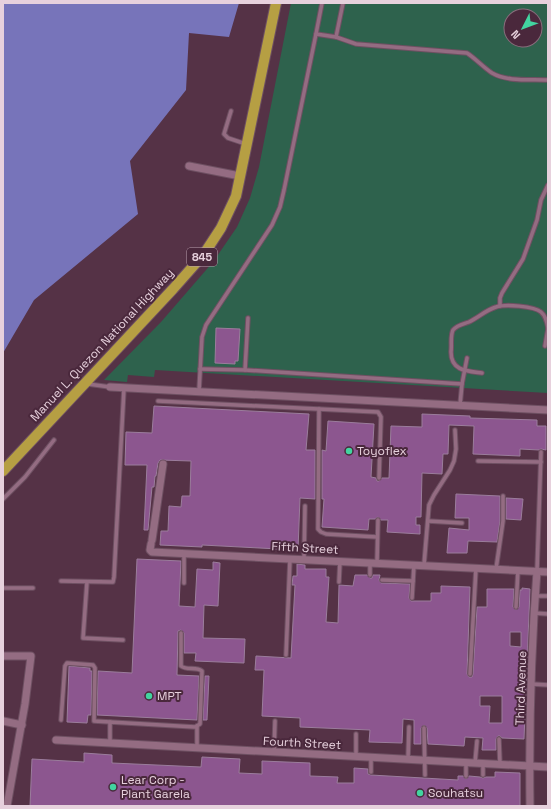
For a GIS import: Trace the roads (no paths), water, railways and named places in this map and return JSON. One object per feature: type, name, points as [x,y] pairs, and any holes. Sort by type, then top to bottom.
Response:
[{"type":"main road","name":"Manuel L. Quezon National Highway","points":[[3,471],[173,289],[204,254],[221,228],[236,196],[276,3]]},
{"type":"street","points":[[189,166],[240,176]]},
{"type":"street","points":[[110,387],[548,410]]},
{"type":"street","name":"Fifth Street","points":[[164,464],[151,542],[151,552],[548,572]]},
{"type":"street","name":"Third Avenue","points":[[530,806],[534,613],[537,571]]},
{"type":"street","points":[[3,656],[31,656],[22,726],[8,806]]},
{"type":"street","points":[[3,721],[22,726]]},
{"type":"street","name":"Fourth Street","points":[[56,740],[548,767]]},
{"type":"lane","points":[[199,391],[202,337],[206,325],[272,225],[280,207],[292,156],[322,3]]},
{"type":"lane","points":[[336,37],[343,3]]},
{"type":"lane","points":[[316,34],[336,37],[356,44],[467,53],[492,73],[501,76],[548,80]]},
{"type":"lane","points":[[231,111],[224,134],[228,138],[247,144]]},
{"type":"lane","points":[[500,306],[500,298],[502,293],[523,259],[537,220],[541,200],[548,185]]},
{"type":"lane","points":[[482,372],[464,370],[455,365],[451,358],[453,330],[462,324],[470,322],[488,311],[500,306],[507,305],[536,309],[541,312],[546,319],[548,329],[545,346]]},
{"type":"lane","points":[[245,370],[248,318]]},
{"type":"lane","points":[[460,405],[467,358]]},
{"type":"lane","points":[[200,369],[245,370],[462,384]]},
{"type":"lane","points":[[85,384],[110,387]]},
{"type":"lane","points":[[61,581],[112,583],[114,577],[124,388]]},
{"type":"lane","points":[[158,401],[376,412],[380,414],[381,417],[379,478]]},
{"type":"lane","points":[[319,409],[318,529],[326,534],[377,537]]},
{"type":"lane","points":[[424,566],[429,505],[454,461],[456,449],[455,430]]},
{"type":"lane","points":[[3,499],[25,477],[54,440]]},
{"type":"lane","points":[[537,571],[541,452]]},
{"type":"lane","points":[[478,462],[541,462]]},
{"type":"lane","points":[[496,569],[503,521],[503,496]]},
{"type":"lane","points":[[304,559],[305,506]]},
{"type":"lane","points":[[370,575],[377,537],[378,520]]},
{"type":"lane","points":[[428,521],[462,523]]},
{"type":"lane","points":[[184,553],[184,583]]},
{"type":"lane","points":[[286,655],[290,558]]},
{"type":"lane","points":[[339,582],[340,561]]},
{"type":"lane","points":[[412,598],[414,565]]},
{"type":"lane","points":[[470,674],[476,568]]},
{"type":"lane","points":[[516,607],[518,570]]},
{"type":"lane","points":[[382,580],[413,581]]},
{"type":"lane","points":[[86,582],[83,638],[123,640]]},
{"type":"lane","points":[[3,588],[33,588]]},
{"type":"lane","points":[[535,596],[548,596]]},
{"type":"lane","points":[[534,613],[548,614]]},
{"type":"lane","points":[[181,633],[181,666],[183,668],[200,669],[202,671],[200,724],[197,726],[196,748]]},
{"type":"lane","points":[[61,720],[65,666],[67,663],[91,664],[94,666],[94,721],[197,726]]},
{"type":"lane","points":[[532,684],[548,685]]},
{"type":"lane","points":[[274,752],[275,721]]},
{"type":"lane","points":[[110,722],[110,743]]},
{"type":"lane","points":[[408,759],[409,727]]},
{"type":"lane","points":[[424,728],[425,775]]},
{"type":"lane","points":[[356,734],[356,756]]},
{"type":"lane","points":[[499,739],[500,764]]},
{"type":"lane","points":[[475,763],[477,741]]},
{"type":"lane","points":[[371,757],[371,772]]},
{"type":"lane","points":[[466,762],[466,776]]},
{"type":"lane","points":[[483,763],[483,775]]},
{"type":"place","name":"Toyoflex","points":[[349,451]]},
{"type":"place","name":"MPT","points":[[149,696]]},
{"type":"place","name":"Lear Corp - Plant Garela","points":[[113,787]]},
{"type":"place","name":"Souhatsu","points":[[420,793]]}]
